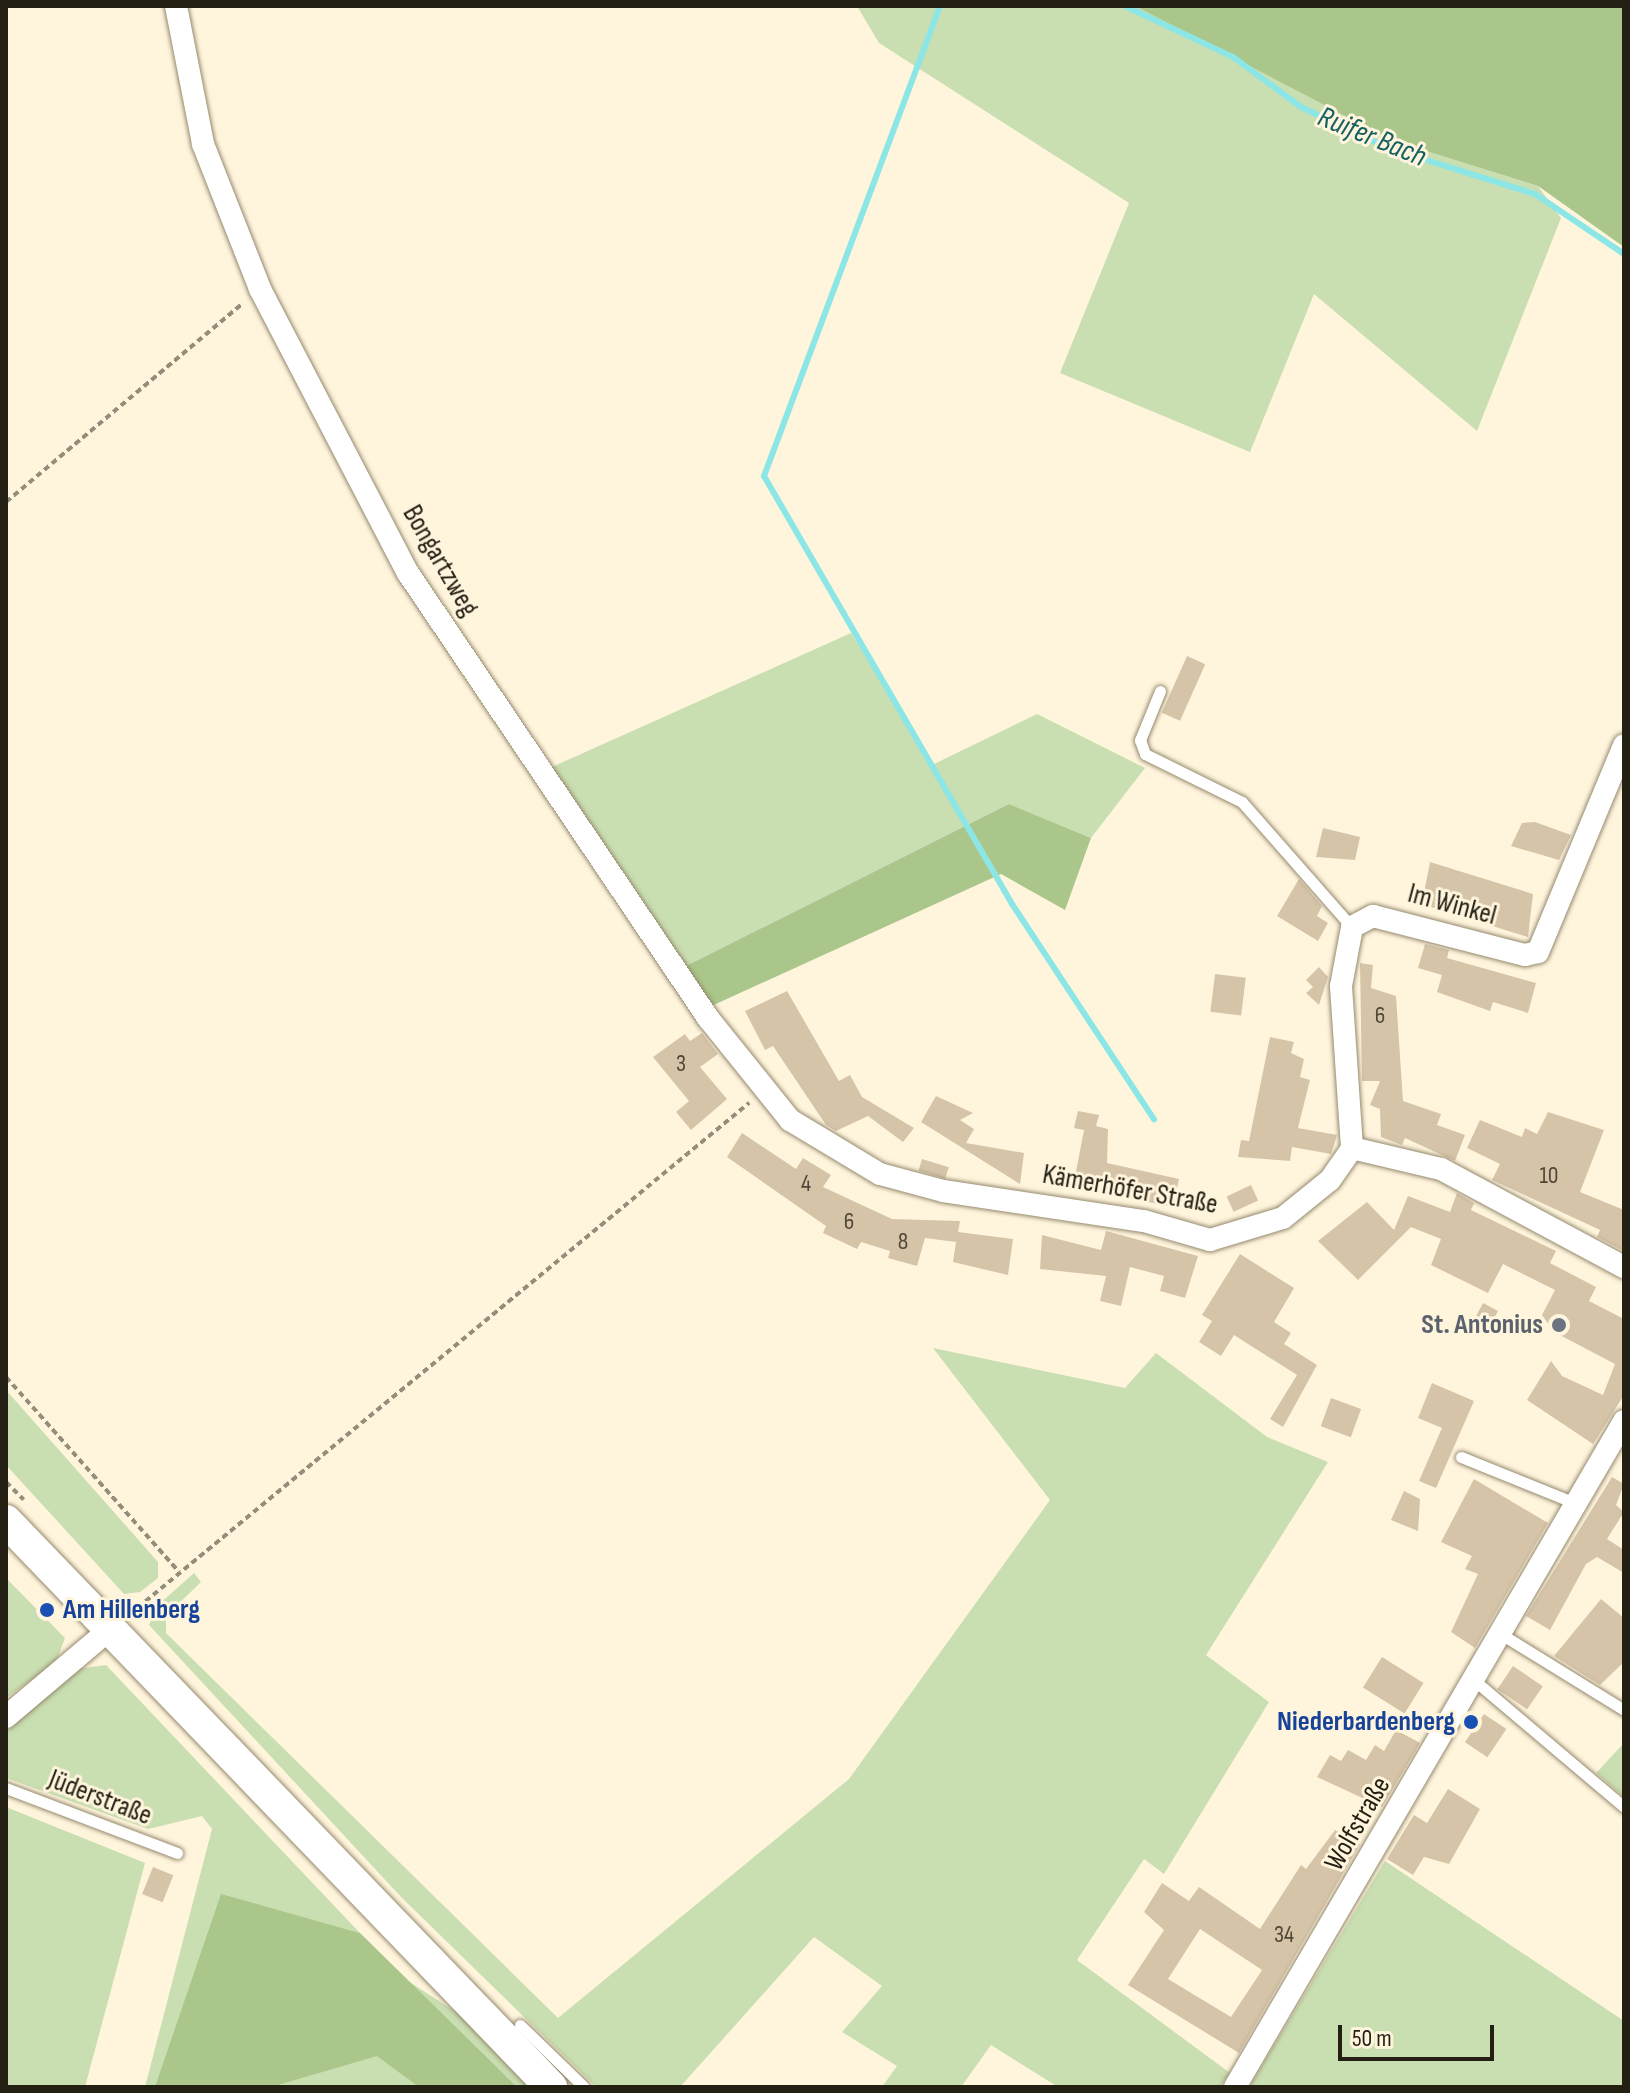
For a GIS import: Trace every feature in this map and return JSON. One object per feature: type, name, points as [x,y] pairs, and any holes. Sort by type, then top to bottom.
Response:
[{"type":"main road","points":[[6,1521],[119,1622],[551,2087]]},
{"type":"street","name":"Bongartzweg","points":[[176,6],[203,144],[260,289],[408,573],[764,1092]]},
{"type":"street","name":"Im Winkel","points":[[1352,927],[1373,916],[1525,955],[1538,952],[1624,745]]},
{"type":"street","points":[[1352,927],[1341,986],[1352,1148],[1441,1169],[1624,1267]]},
{"type":"street","name":"Kämerhöfer Straße","points":[[764,1092],[826,1147],[880,1174],[943,1191],[1144,1221],[1210,1240],[1283,1218],[1330,1180],[1352,1148]]},
{"type":"street","name":"Wolfstraße","points":[[1235,2087],[1475,1681],[1624,1421]]},
{"type":"street","points":[[6,1717],[119,1622]]},
{"type":"lane","points":[[1160,691],[1140,740],[1145,754],[1242,802],[1352,927]]},
{"type":"lane","points":[[1461,1457],[1575,1503]]},
{"type":"lane","points":[[1501,1634],[1624,1710]]},
{"type":"lane","points":[[1475,1681],[1624,1807]]},
{"type":"lane","name":"Jüderstraße","points":[[6,1788],[177,1853]]},
{"type":"lane","points":[[520,2025],[584,2087]]},
{"type":"path","points":[[6,502],[260,289]]},
{"type":"path","points":[[119,1622],[764,1092]]},
{"type":"path","points":[[6,1377],[179,1572]]},
{"type":"green space","points":[[857,6],[1135,6],[1391,140],[1538,186],[1561,218],[1477,431],[1314,294],[1250,452],[1060,373],[1129,203],[879,43]]},
{"type":"green space","points":[[1135,6],[1624,6],[1624,247],[1538,186],[1391,140]]},
{"type":"green space","points":[[851,633],[934,764],[1037,714],[1145,768],[1091,838],[1009,804],[680,969],[552,767]]},
{"type":"green space","points":[[1009,804],[1091,838],[1065,910],[1001,874],[707,1008],[680,969]]},
{"type":"green space","points":[[933,1348],[1125,1388],[1156,1353],[1267,1437],[1328,1462],[1206,1655],[1269,1702],[1164,1874],[1144,1859],[1077,1960],[1230,2073],[1220,2087],[1058,2087],[991,2045],[961,2087],[882,2087],[897,2066],[842,2032],[882,1986],[814,1937],[680,2087],[596,2087],[401,1897],[149,1625],[158,1605],[194,1573],[201,1582],[166,1616],[166,1633],[558,2018],[849,1779],[1050,1500]]},
{"type":"green space","points":[[6,1390],[158,1562],[158,1578],[140,1592],[124,1594],[6,1465]]},
{"type":"green space","points":[[6,1578],[65,1638],[56,1662],[6,1698]]},
{"type":"green space","points":[[106,1665],[360,1933],[251,1903],[388,1968],[476,2025],[551,2087],[145,2087],[212,1829],[202,1816],[148,1829],[6,1778],[6,1732],[77,1669]]},
{"type":"green space","points":[[1624,1743],[1624,1797],[1596,1773]]},
{"type":"green space","points":[[6,1807],[145,1863],[85,2087],[6,2087]]},
{"type":"green space","points":[[1385,1861],[1624,2021],[1624,2087],[1249,2087]]},
{"type":"green space","points":[[221,1894],[360,1933],[517,2087],[419,2087],[377,2056],[271,2087],[155,2087]]},
{"type":"building","points":[[1187,656],[1205,664],[1180,721],[1162,713]]},
{"type":"building","points":[[1535,822],[1571,835],[1559,860],[1511,846],[1522,823]]},
{"type":"building","points":[[1323,828],[1360,837],[1355,860],[1316,857]]},
{"type":"building","points":[[1430,862],[1533,894],[1528,937],[1431,907],[1434,895],[1424,893]]},
{"type":"building","points":[[1299,879],[1322,906],[1317,916],[1328,923],[1318,941],[1277,916]]},
{"type":"building","points":[[1425,944],[1449,950],[1447,958],[1536,983],[1528,1013],[1493,1002],[1490,1011],[1437,992],[1442,975],[1418,968]]},
{"type":"building","points":[[1360,963],[1373,965],[1371,988],[1396,996],[1403,1101],[1441,1114],[1437,1125],[1465,1135],[1455,1161],[1405,1138],[1402,1145],[1381,1137],[1380,1109],[1370,1105],[1380,1081],[1362,1081]]},
{"type":"building","points":[[1319,967],[1328,977],[1319,1005],[1306,993],[1313,987],[1306,980]]},
{"type":"building","points":[[1215,974],[1246,978],[1241,1015],[1210,1012]]},
{"type":"building","points":[[787,991],[839,1081],[850,1075],[862,1097],[914,1128],[903,1142],[868,1116],[836,1131],[826,1125],[773,1046],[765,1050],[745,1011]]},
{"type":"building","points":[[702,1033],[718,1054],[700,1067],[727,1099],[691,1130],[676,1112],[689,1101],[653,1057],[685,1034],[690,1041]]},
{"type":"building","points":[[1270,1037],[1294,1042],[1291,1053],[1304,1059],[1300,1077],[1310,1080],[1298,1128],[1337,1135],[1331,1154],[1292,1147],[1290,1161],[1238,1157],[1241,1140],[1249,1141]]},
{"type":"building","points":[[936,1096],[973,1113],[960,1120],[974,1129],[966,1143],[1024,1153],[1020,1184],[921,1122]]},
{"type":"building","points":[[1078,1111],[1099,1115],[1096,1126],[1108,1129],[1107,1163],[1179,1179],[1173,1207],[1073,1187],[1084,1130],[1074,1128]]},
{"type":"building","points":[[1548,1112],[1604,1130],[1580,1192],[1624,1210],[1624,1251],[1597,1237],[1600,1230],[1492,1180],[1500,1164],[1467,1148],[1480,1120],[1522,1137],[1525,1128],[1537,1134]]},
{"type":"building","points":[[742,1133],[796,1169],[803,1158],[831,1175],[823,1187],[892,1219],[960,1221],[958,1232],[1013,1239],[1008,1275],[953,1262],[956,1242],[925,1238],[917,1266],[888,1258],[890,1251],[861,1242],[857,1249],[823,1233],[826,1226],[727,1157]]},
{"type":"building","points":[[922,1159],[949,1167],[945,1179],[918,1170]]},
{"type":"building","points":[[1251,1185],[1258,1200],[1234,1212],[1227,1196]]},
{"type":"building","points":[[1457,1193],[1474,1203],[1471,1210],[1556,1251],[1550,1263],[1596,1287],[1589,1301],[1624,1319],[1624,1395],[1593,1444],[1527,1400],[1551,1361],[1562,1376],[1603,1395],[1615,1364],[1554,1332],[1542,1315],[1555,1290],[1503,1264],[1488,1293],[1431,1265],[1441,1239],[1411,1227],[1358,1280],[1318,1241],[1367,1202],[1394,1230],[1408,1196],[1450,1212]]},
{"type":"building","points":[[1106,1231],[1198,1256],[1185,1298],[1160,1291],[1164,1276],[1130,1267],[1121,1306],[1100,1301],[1106,1276],[1040,1269],[1042,1235],[1101,1250]]},
{"type":"building","points":[[1240,1254],[1294,1288],[1274,1322],[1291,1333],[1284,1344],[1317,1365],[1283,1427],[1270,1419],[1297,1375],[1234,1335],[1221,1356],[1199,1342],[1212,1321],[1202,1315]]},
{"type":"building","points":[[1483,1303],[1498,1311],[1490,1327],[1475,1319]]},
{"type":"building","points":[[1432,1383],[1474,1401],[1436,1488],[1419,1481],[1442,1428],[1418,1418]]},
{"type":"building","points":[[1331,1398],[1361,1409],[1351,1437],[1321,1426]]},
{"type":"building","points":[[1612,1477],[1624,1484],[1616,1505],[1624,1512],[1607,1539],[1624,1550],[1624,1573],[1597,1557],[1586,1564],[1550,1630],[1526,1616]]},
{"type":"building","points":[[1474,1479],[1548,1523],[1475,1648],[1451,1632],[1478,1574],[1465,1569],[1472,1556],[1441,1542]]},
{"type":"building","points":[[1404,1491],[1420,1499],[1418,1531],[1391,1520]]},
{"type":"building","points":[[1601,1599],[1624,1618],[1624,1662],[1600,1685],[1554,1656]]},
{"type":"building","points":[[1382,1657],[1424,1683],[1404,1713],[1363,1688]]},
{"type":"building","points":[[1513,1666],[1543,1686],[1527,1709],[1497,1689]]},
{"type":"building","points":[[1484,1714],[1506,1729],[1487,1757],[1465,1742]]},
{"type":"building","points":[[1396,1730],[1420,1743],[1382,1807],[1317,1777],[1330,1755],[1341,1761],[1348,1750],[1366,1760],[1375,1745],[1384,1751]]},
{"type":"building","points":[[1448,1789],[1480,1809],[1449,1864],[1424,1857],[1413,1875],[1387,1859],[1414,1815],[1427,1823]]},
{"type":"building","points":[[1335,1830],[1360,1844],[1239,2053],[1128,1985],[1164,1930],[1144,1912],[1162,1883],[1189,1901],[1199,1887],[1260,1929],[1301,1865],[1306,1869]],"holes":[[[1200,1929],[1262,1970],[1231,2017],[1168,1979]]]},
{"type":"building","points":[[153,1867],[173,1875],[163,1902],[142,1894]]},
{"type":"waterway","points":[[940,6],[764,476],[1012,904],[1154,1119]]},
{"type":"waterway","name":"Ruifer Bach","points":[[1125,6],[1233,57],[1301,107],[1388,148],[1535,194],[1624,254]]},
{"type":"place","name":"St. Antonius","points":[[1559,1325]]},
{"type":"place","name":"Am Hillenberg","points":[[47,1610]]},
{"type":"place","name":"Niederbardenberg","points":[[1471,1722]]}]
